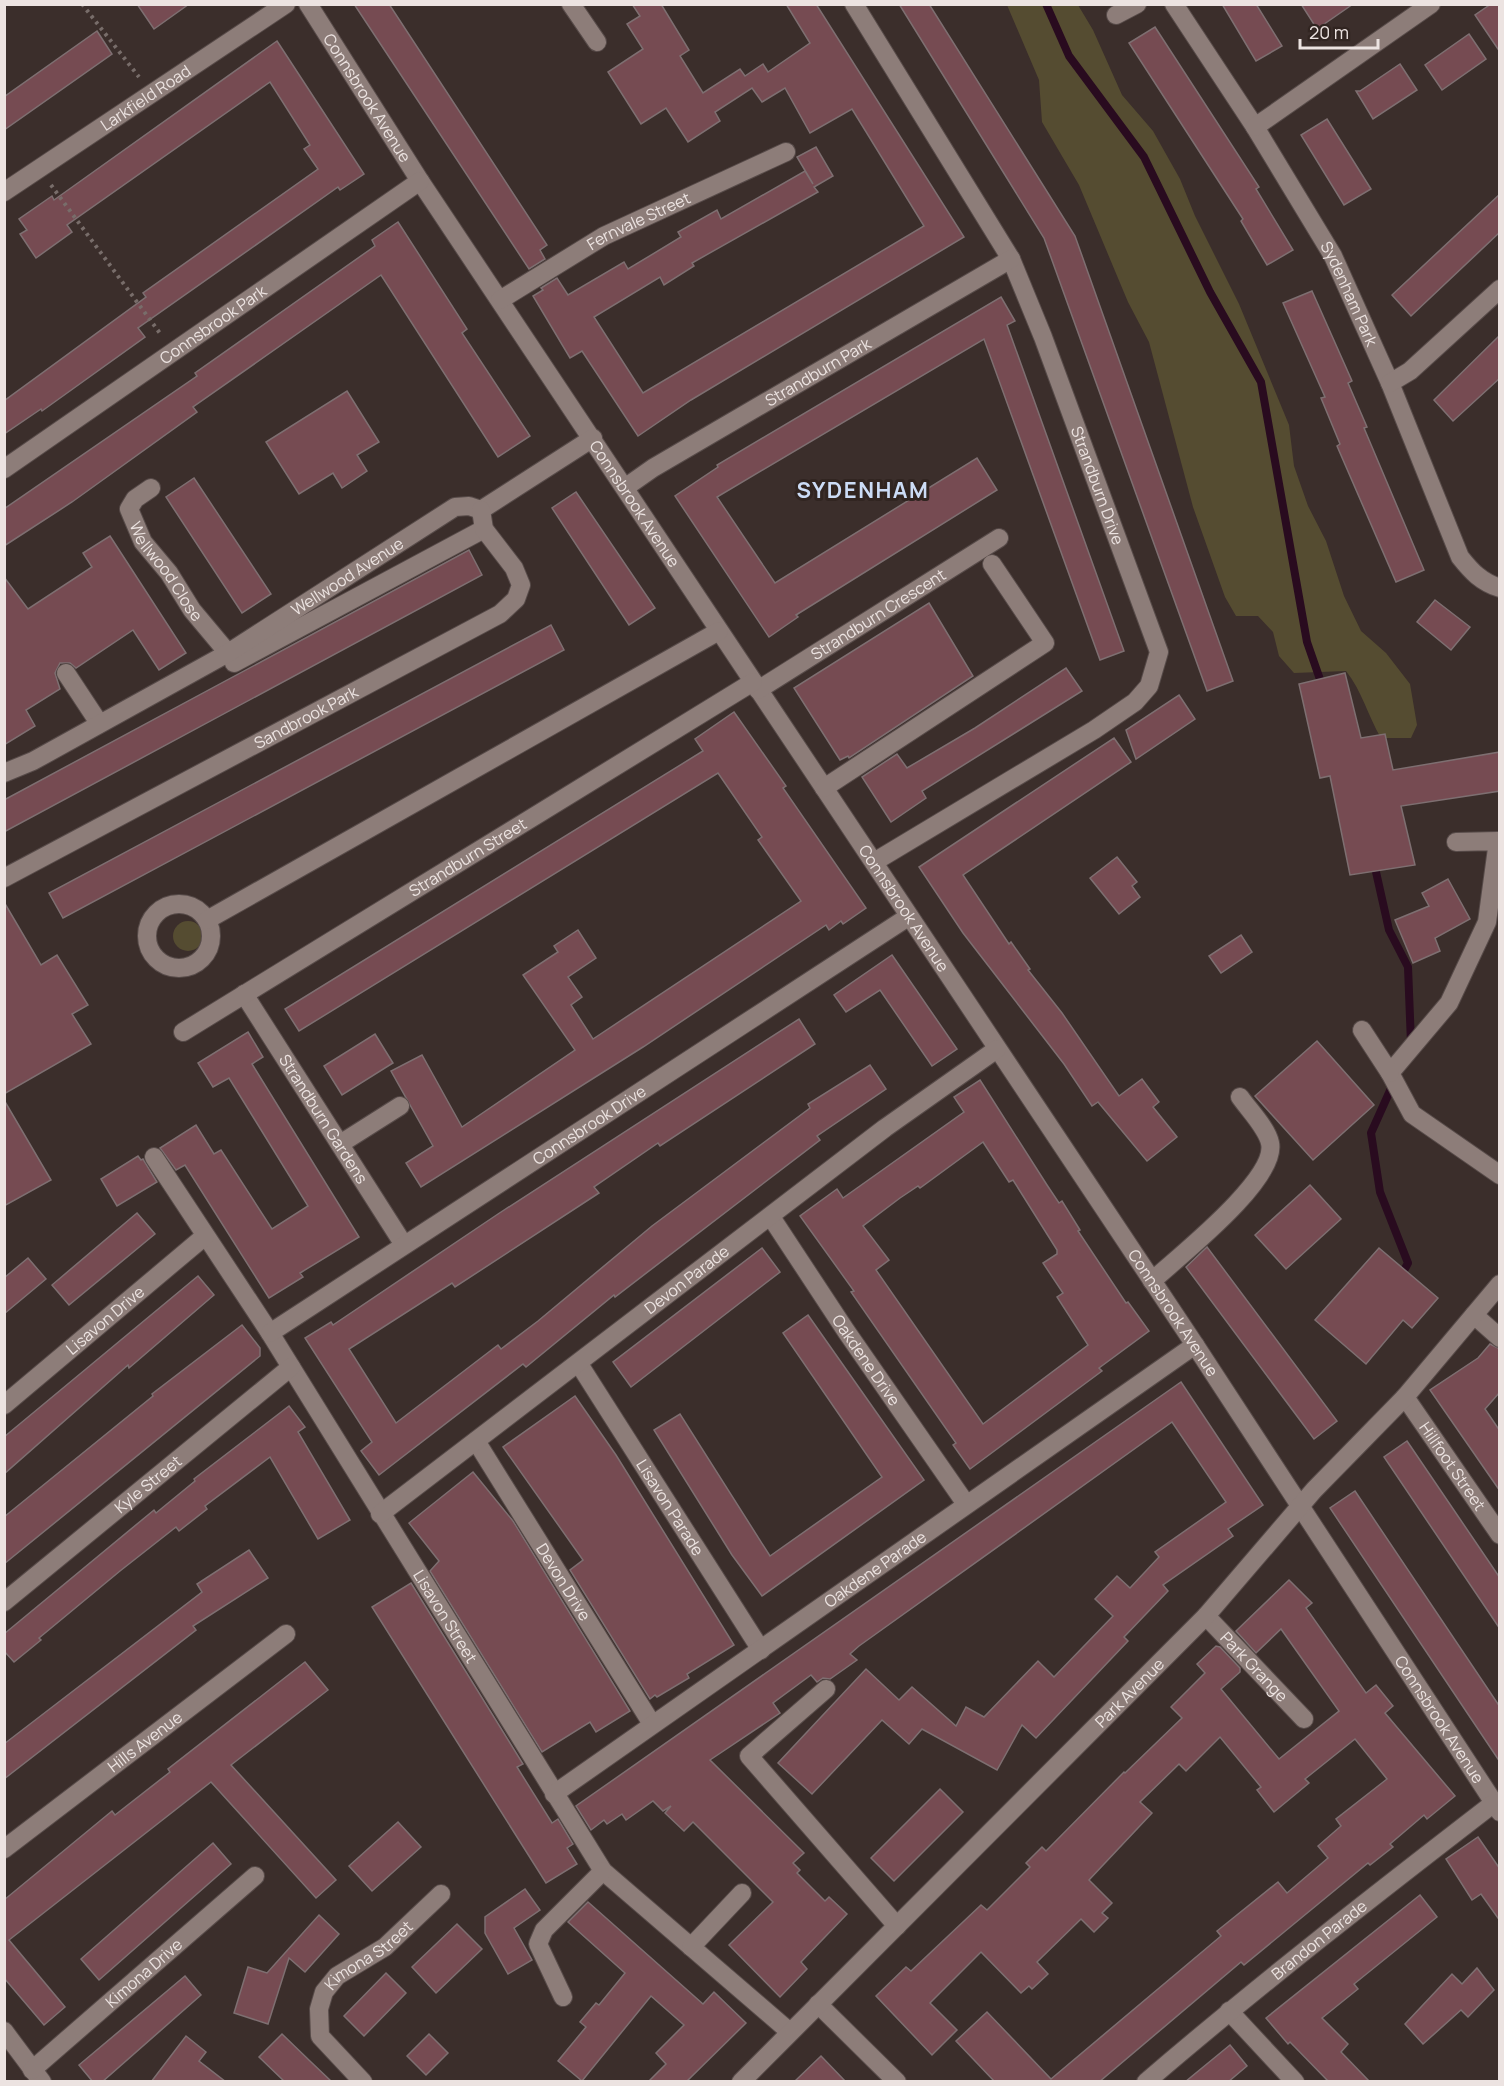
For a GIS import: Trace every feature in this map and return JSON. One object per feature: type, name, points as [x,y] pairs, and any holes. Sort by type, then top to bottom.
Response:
[{"type":"street","name":"Larkfield Road","points":[[4,192],[286,4]]},
{"type":"street","name":"Connsbrook Avenue","points":[[308,4],[420,181],[626,487],[908,917],[1195,1345],[1299,1508],[1497,1808]]},
{"type":"street","points":[[571,4],[597,42]]},
{"type":"street","name":"Strandburn Drive","points":[[854,4],[1011,259],[1159,652],[1149,686],[1135,702],[1094,730],[874,862]]},
{"type":"street","points":[[1116,15],[1137,4]]},
{"type":"street","name":"Sydenham Park","points":[[1174,4],[1255,127],[1334,256],[1390,383],[1460,557],[1473,574],[1488,584],[1500,588]]},
{"type":"street","points":[[1255,127],[1431,4]]},
{"type":"street","name":"Fernvale Street","points":[[500,300],[604,236],[786,152]]},
{"type":"street","name":"Connsbrook Park","points":[[4,469],[420,181]]},
{"type":"street","name":"Strandburn Park","points":[[626,487],[653,468],[1011,259]]},
{"type":"street","points":[[1390,383],[1410,371],[1500,289]]},
{"type":"street","points":[[481,510],[593,438]]},
{"type":"street","name":"Wellwood Close","points":[[151,488],[135,499],[129,509],[143,542],[169,573],[192,610],[228,653]]},
{"type":"street","name":"Wellwood Avenue","points":[[4,773],[33,761],[228,653],[455,507],[469,506],[481,510]]},
{"type":"street","name":"Sandbrook Park","points":[[4,878],[501,614],[516,599],[521,585],[514,568],[484,529],[481,510]]},
{"type":"street","points":[[4,785],[484,529]]},
{"type":"street","name":"Strandburn Crescent","points":[[755,686],[999,538]]},
{"type":"street","points":[[824,788],[1045,643],[992,564]]},
{"type":"street","points":[[207,920],[719,631]]},
{"type":"street","points":[[66,673],[99,723]]},
{"type":"street","name":"Strandburn Street","points":[[183,1032],[755,686]]},
{"type":"street","points":[[1390,1073],[1449,1003],[1487,922],[1499,841],[1456,842]]},
{"type":"street","name":"Connsbrook Drive","points":[[270,1333],[908,917]]},
{"type":"street","name":"Strandburn Gardens","points":[[244,994],[404,1245]]},
{"type":"street","points":[[1362,1030],[1390,1073],[1412,1114],[1500,1175]]},
{"type":"street","name":"Devon Parade","points":[[380,1514],[885,1128],[997,1049]]},
{"type":"street","points":[[1152,1281],[1246,1194],[1265,1166],[1271,1150],[1270,1141],[1240,1097]]},
{"type":"street","points":[[340,1144],[400,1106]]},
{"type":"street","name":"Lisavon Street","points":[[154,1157],[270,1333],[603,1871],[790,2032]]},
{"type":"street","name":"Oakdene Drive","points":[[771,1217],[966,1504]]},
{"type":"street","name":"Lisavon Drive","points":[[4,1406],[205,1236]]},
{"type":"street","name":"Park Avenue","points":[[741,2082],[1206,1616],[1299,1508],[1405,1397],[1500,1284]]},
{"type":"street","points":[[1474,1315],[1500,1338]]},
{"type":"street","name":"Oakdene Parade","points":[[554,1794],[1195,1345]]},
{"type":"street","name":"Lisavon Parade","points":[[579,1364],[761,1650]]},
{"type":"street","name":"Kyle Street","points":[[4,1602],[291,1367]]},
{"type":"street","name":"Hillfoot Street","points":[[1405,1397],[1500,1535]]},
{"type":"street","name":"Devon Drive","points":[[476,1441],[652,1724]]},
{"type":"street","name":"Park Grange","points":[[1206,1616],[1304,1719]]},
{"type":"street","name":"Hills Avenue","points":[[4,1849],[286,1634]]},
{"type":"street","points":[[826,1689],[749,1756],[897,1926]]},
{"type":"street","name":"Brandon Parade","points":[[1146,2082],[1229,2011],[1414,1862],[1497,1808]]},
{"type":"street","points":[[563,1997],[538,1944],[544,1930],[603,1871]]},
{"type":"street","name":"Kimona Drive","points":[[37,2076],[255,1876]]},
{"type":"street","points":[[691,1947],[742,1893]]},
{"type":"street","name":"Kimona Street","points":[[363,2082],[320,2036],[319,2009],[324,1992],[337,1976],[385,1947],[441,1894]]},
{"type":"street","points":[[818,2004],[897,2082]]},
{"type":"street","points":[[1229,2011],[1295,2082]]},
{"type":"street","points":[[4,2031],[37,2076]]},
{"type":"path","points":[[82,4],[152,94]]},
{"type":"path","points":[[39,169],[173,351]]},
{"type":"shaded area","points":[[1007,5],[1078,5],[1093,30],[1122,95],[1153,131],[1180,179],[1195,216],[1239,304],[1289,425],[1294,466],[1308,506],[1326,541],[1344,596],[1361,631],[1386,653],[1410,684],[1417,725],[1411,738],[1381,738],[1346,671],[1294,673],[1279,656],[1273,632],[1258,616],[1236,616],[1225,597],[1193,507],[1149,342],[1128,302],[1079,185],[1042,122],[1039,80]]},
{"type":"shaded area","points":[[188,921],[199,925],[203,936],[199,947],[188,951],[177,947],[173,936],[177,925]]},
{"type":"building","points":[[137,4],[189,4],[154,29]]},
{"type":"building","points":[[354,4],[389,4],[547,245],[540,250],[545,259],[529,269]]},
{"type":"building","points":[[632,4],[661,4],[689,50],[680,56],[703,93],[740,69],[745,76],[763,64],[768,72],[810,43],[786,4],[816,4],[964,237],[691,400],[638,436],[582,351],[570,358],[533,296],[543,290],[541,288],[557,278],[568,295],[624,262],[628,269],[681,237],[678,232],[717,210],[721,219],[805,171],[813,184],[797,157],[816,147],[833,176],[814,187],[818,192],[692,263],[694,266],[664,285],[660,277],[594,317],[643,393],[924,226],[852,109],[810,133],[785,88],[762,102],[752,88],[715,112],[720,121],[688,142],[666,108],[641,124],[608,72],[643,49],[627,24],[640,16]]},
{"type":"building","points":[[899,4],[929,4],[1075,236],[1233,681],[1207,691],[1044,238]]},
{"type":"building","points":[[1222,4],[1256,4],[1282,46],[1256,61]]},
{"type":"building","points":[[1301,4],[1353,4],[1317,29]]},
{"type":"building","points":[[1491,4],[1500,4],[1500,52],[1475,15]]},
{"type":"building","points":[[1155,27],[1259,187],[1256,189],[1293,250],[1267,265],[1241,221],[1243,219],[1129,43]]},
{"type":"building","points":[[97,31],[112,54],[4,130],[4,97]]},
{"type":"building","points":[[1469,34],[1486,59],[1442,90],[1425,65]]},
{"type":"building","points":[[277,41],[364,174],[340,190],[338,187],[138,328],[145,337],[42,411],[41,409],[4,434],[4,401],[146,297],[143,293],[318,169],[304,149],[310,145],[270,82],[67,225],[72,232],[36,258],[20,234],[27,230],[19,219],[52,196],[54,200]]},
{"type":"building","points":[[1400,64],[1417,90],[1373,119],[1356,91],[1360,91]]},
{"type":"building","points":[[1327,119],[1371,189],[1344,205],[1301,135]]},
{"type":"building","points":[[1500,194],[1500,232],[1411,316],[1392,295]]},
{"type":"building","points":[[398,222],[467,329],[462,333],[530,436],[498,457],[381,275],[193,407],[197,412],[72,502],[4,546],[4,509],[197,376],[195,373],[375,246],[372,240]]},
{"type":"building","points":[[1312,291],[1352,381],[1348,383],[1367,427],[1364,428],[1424,570],[1396,582],[1337,446],[1340,444],[1321,398],[1325,397],[1283,303]]},
{"type":"building","points":[[1001,297],[1015,321],[1007,325],[1124,651],[1100,660],[984,339],[717,497],[775,583],[977,458],[997,490],[796,615],[798,617],[769,637],[675,496],[718,467],[717,465]]},
{"type":"building","points":[[1500,335],[1500,378],[1453,421],[1434,400]]},
{"type":"building","points":[[347,391],[379,442],[357,455],[367,471],[342,488],[333,473],[299,494],[266,442]]},
{"type":"building","points":[[194,478],[271,594],[242,613],[166,497]]},
{"type":"building","points":[[576,492],[655,608],[629,625],[552,508]]},
{"type":"building","points":[[110,536],[186,653],[159,670],[133,630],[76,668],[70,663],[60,663],[55,673],[60,689],[26,710],[35,726],[4,745],[4,577],[28,609],[92,567],[83,553]]},
{"type":"building","points":[[469,550],[482,575],[4,832],[4,800]]},
{"type":"building","points":[[1435,600],[1470,627],[1451,650],[1417,622]]},
{"type":"building","points":[[929,603],[973,676],[849,758],[848,756],[840,760],[794,688]]},
{"type":"building","points":[[551,625],[564,650],[63,918],[49,893]]},
{"type":"building","points":[[1066,668],[1082,691],[922,791],[926,798],[891,822],[862,777],[897,754],[907,768],[975,728]]},
{"type":"building","points":[[1345,673],[1361,738],[1385,734],[1393,770],[1500,752],[1500,791],[1401,806],[1415,865],[1350,875],[1330,776],[1320,778],[1299,684]]},
{"type":"building","points":[[1179,695],[1195,719],[1136,759],[1126,730]]},
{"type":"building","points":[[734,712],[786,786],[783,788],[866,908],[843,924],[841,921],[829,930],[826,925],[643,1047],[421,1187],[406,1163],[433,1146],[391,1071],[422,1055],[462,1127],[575,1050],[523,975],[558,952],[554,946],[578,930],[596,958],[568,977],[582,997],[571,1005],[593,1039],[801,901],[758,840],[762,837],[718,773],[299,1031],[285,1009],[703,751],[695,739]]},
{"type":"building","points":[[1114,738],[1131,762],[963,875],[1009,944],[1011,942],[1030,969],[1028,970],[1062,1013],[1119,1096],[1142,1079],[1159,1102],[1153,1107],[1177,1137],[1147,1161],[1098,1102],[1092,1106],[1064,1064],[963,933],[919,867]]},
{"type":"building","points":[[1117,857],[1137,882],[1132,886],[1140,897],[1119,914],[1090,878]]},
{"type":"building","points":[[1448,879],[1470,919],[1435,938],[1440,951],[1413,963],[1395,920],[1429,906],[1422,893]]},
{"type":"building","points":[[4,902],[41,965],[57,955],[88,1005],[72,1014],[91,1044],[4,1094]]},
{"type":"building","points":[[1241,935],[1252,952],[1221,973],[1209,956]]},
{"type":"building","points":[[892,955],[957,1049],[932,1066],[880,990],[846,1012],[834,995]]},
{"type":"building","points":[[799,1019],[815,1044],[660,1146],[658,1143],[594,1187],[599,1193],[455,1287],[452,1283],[349,1349],[396,1423],[498,1345],[501,1349],[538,1321],[652,1226],[810,1108],[808,1104],[870,1065],[886,1089],[817,1136],[820,1140],[615,1297],[614,1295],[526,1367],[523,1364],[379,1475],[361,1451],[372,1442],[305,1338],[331,1322],[333,1325],[498,1214]]},
{"type":"building","points":[[248,1032],[263,1057],[252,1064],[359,1237],[300,1273],[303,1277],[269,1298],[185,1165],[176,1170],[160,1148],[196,1125],[214,1154],[221,1150],[272,1229],[308,1206],[229,1078],[213,1087],[198,1063]]},
{"type":"building","points":[[375,1034],[393,1063],[342,1095],[324,1066]]},
{"type":"building","points":[[1317,1041],[1374,1105],[1313,1160],[1255,1096]]},
{"type":"building","points":[[980,1080],[1059,1203],[1062,1201],[1080,1230],[1078,1231],[1126,1303],[1128,1302],[1149,1331],[1099,1368],[1102,1371],[970,1469],[953,1445],[956,1443],[851,1292],[854,1291],[800,1216],[837,1189],[843,1198],[964,1112],[954,1097]],"holes":[[[983,1142],[1009,1182],[1013,1180],[1057,1250],[1057,1254],[1043,1263],[1063,1293],[1057,1297],[1088,1345],[983,1424],[876,1270],[889,1260],[863,1226]]]},
{"type":"building","points":[[4,1100],[51,1180],[4,1206]]},
{"type":"building","points":[[138,1156],[141,1160],[143,1159],[157,1182],[117,1206],[101,1179]]},
{"type":"building","points":[[1310,1185],[1341,1219],[1286,1269],[1255,1235]]},
{"type":"building","points":[[137,1213],[155,1234],[69,1305],[52,1285]]},
{"type":"building","points":[[1207,1247],[1337,1421],[1314,1439],[1186,1267]]},
{"type":"building","points":[[762,1248],[780,1272],[631,1387],[613,1362]]},
{"type":"building","points":[[1379,1248],[1438,1298],[1412,1328],[1403,1320],[1366,1364],[1315,1320]]},
{"type":"building","points":[[28,1258],[46,1279],[4,1314],[4,1278]]},
{"type":"building","points":[[198,1276],[214,1295],[129,1368],[128,1365],[4,1474],[4,1437]]},
{"type":"building","points":[[808,1315],[924,1480],[762,1596],[732,1555],[654,1430],[680,1414],[770,1556],[882,1477],[783,1333]]},
{"type":"building","points":[[242,1325],[260,1348],[260,1356],[4,1564],[4,1517],[153,1396],[152,1394]]},
{"type":"building","points":[[1490,1344],[1500,1349],[1500,1392],[1485,1409],[1500,1431],[1500,1491],[1430,1390],[1478,1358]]},
{"type":"building","points":[[1181,1382],[1263,1505],[1228,1529],[1233,1536],[1163,1585],[1168,1591],[1124,1637],[1128,1641],[1036,1738],[1022,1725],[997,1770],[922,1729],[909,1744],[882,1720],[812,1794],[778,1763],[866,1669],[899,1700],[912,1687],[956,1726],[966,1707],[984,1717],[1038,1661],[1054,1677],[1113,1616],[1095,1599],[1117,1576],[1130,1588],[1159,1557],[1155,1552],[1226,1502],[1172,1422],[859,1646],[850,1654],[857,1660],[830,1679],[823,1678],[817,1682],[811,1675],[773,1703],[780,1713],[710,1760],[804,1853],[793,1863],[800,1870],[797,1873],[825,1901],[829,1897],[847,1914],[801,1962],[807,1969],[780,1997],[729,1945],[773,1902],[693,1822],[684,1831],[665,1813],[671,1806],[663,1811],[653,1801],[626,1820],[622,1814],[607,1824],[604,1820],[591,1830],[576,1806]]},
{"type":"building","points":[[575,1396],[616,1455],[734,1645],[687,1674],[689,1678],[650,1699],[570,1570],[583,1560],[503,1447]]},
{"type":"building","points":[[289,1406],[305,1427],[298,1432],[350,1520],[318,1539],[270,1457],[205,1506],[207,1509],[179,1531],[176,1527],[120,1571],[39,1638],[41,1640],[14,1662],[4,1651],[4,1634],[154,1510],[156,1513],[195,1481],[194,1479]]},
{"type":"building","points":[[1407,1441],[1500,1578],[1500,1629],[1384,1457]]},
{"type":"building","points":[[473,1472],[513,1521],[630,1711],[596,1732],[590,1722],[542,1752],[430,1571],[439,1561],[409,1523]]},
{"type":"building","points":[[1355,1491],[1500,1707],[1500,1762],[1330,1508]]},
{"type":"building","points":[[249,1550],[268,1578],[193,1626],[196,1630],[4,1779],[4,1744],[202,1592],[197,1584]]},
{"type":"building","points":[[1289,1580],[1312,1603],[1306,1608],[1366,1693],[1376,1685],[1393,1706],[1385,1713],[1455,1796],[1427,1819],[1424,1815],[1390,1844],[1393,1847],[1370,1865],[1368,1863],[1244,1965],[1241,1962],[1099,2082],[995,2082],[956,2041],[987,2012],[1051,2079],[1221,1936],[1217,1931],[1278,1882],[1287,1893],[1328,1858],[1318,1846],[1341,1826],[1336,1819],[1387,1779],[1355,1739],[1305,1779],[1309,1783],[1274,1812],[1257,1790],[1261,1787],[1220,1737],[1186,1771],[1179,1764],[1140,1802],[1152,1813],[1089,1880],[1112,1903],[1102,1913],[1108,1918],[1094,1932],[1081,1919],[1037,1962],[1048,1974],[1032,1989],[1029,1986],[1021,1993],[981,1952],[930,2003],[957,2030],[932,2055],[876,1996],[906,1967],[911,1971],[981,1905],[987,1910],[1030,1867],[1026,1863],[1042,1847],[1046,1851],[1124,1772],[1182,1718],[1171,1707],[1205,1673],[1197,1664],[1216,1646],[1220,1647],[1240,1668],[1240,1672],[1221,1689],[1279,1759],[1339,1711],[1281,1629],[1256,1653],[1236,1631]]},
{"type":"building","points":[[411,1583],[523,1764],[517,1767],[552,1823],[558,1819],[573,1844],[567,1848],[577,1864],[546,1883],[372,1607]]},
{"type":"building","points":[[305,1662],[328,1690],[231,1765],[336,1880],[316,1898],[211,1782],[9,1940],[65,2007],[44,2025],[4,1978],[4,1900],[112,1811],[115,1815],[170,1772],[168,1769]]},
{"type":"building","points":[[940,1789],[963,1812],[894,1881],[871,1858]]},
{"type":"building","points":[[398,1822],[421,1847],[372,1891],[349,1866]]},
{"type":"building","points":[[1478,1837],[1500,1869],[1500,1921],[1481,1894],[1472,1900],[1446,1859]]},
{"type":"building","points":[[213,1843],[231,1864],[99,1980],[81,1959]]},
{"type":"building","points":[[525,1889],[540,1910],[514,1928],[532,1960],[508,1974],[485,1933],[485,1917]]},
{"type":"building","points":[[1420,1895],[1437,1917],[1354,1984],[1358,1989],[1322,2018],[1348,2044],[1341,2052],[1370,2082],[1329,2082],[1290,2042],[1288,2044],[1266,2018]]},
{"type":"building","points":[[588,1902],[703,2004],[714,1992],[746,2023],[686,2082],[648,2082],[666,2064],[656,2053],[684,2025],[651,1996],[582,2081],[558,2061],[586,2027],[580,2022],[596,2003],[599,2005],[625,1973],[568,1922]]},
{"type":"building","points":[[319,1915],[339,1934],[305,1972],[289,1958],[268,2024],[234,2013],[248,1967],[267,1973]]},
{"type":"building","points":[[457,1924],[482,1949],[436,1993],[412,1967]]},
{"type":"building","points":[[1477,1968],[1494,1990],[1468,2017],[1461,2010],[1423,2044],[1405,2024],[1452,1974],[1462,1984]]},
{"type":"building","points":[[386,1973],[406,1993],[364,2036],[344,2016]]},
{"type":"building","points":[[185,1976],[201,1995],[102,2082],[93,2082],[79,2065]]},
{"type":"building","points":[[282,2034],[332,2082],[285,2082],[259,2057]]},
{"type":"building","points":[[429,2034],[448,2053],[426,2075],[407,2056]]},
{"type":"building","points":[[186,2036],[206,2052],[199,2061],[226,2082],[151,2082]]},
{"type":"building","points":[[1230,2045],[1247,2066],[1228,2082],[1185,2082]]},
{"type":"building","points":[[821,2056],[846,2082],[794,2082]]},
{"type":"waterway","points":[[1046,4],[1069,56],[1144,157],[1210,292],[1261,382],[1307,642],[1323,688]]},
{"type":"waterway","points":[[1374,863],[1389,930],[1408,967],[1411,1043]]},
{"type":"waterway","points":[[1393,1084],[1371,1133],[1380,1192],[1408,1263],[1400,1278]]},
{"type":"district","name":"SYDENHAM","points":[[863,490]]}]
